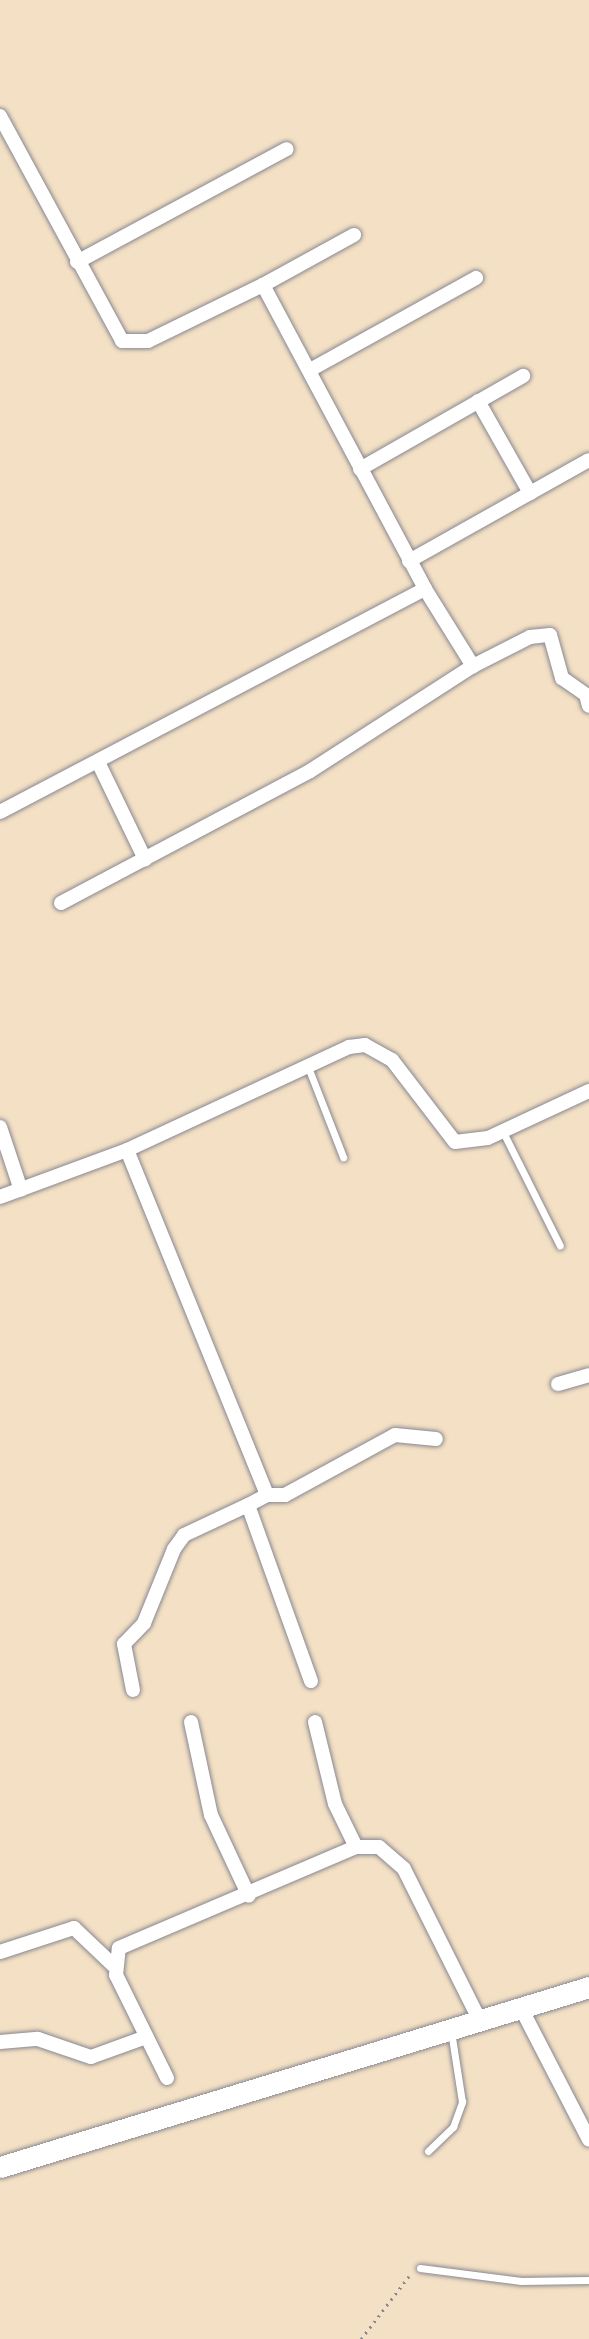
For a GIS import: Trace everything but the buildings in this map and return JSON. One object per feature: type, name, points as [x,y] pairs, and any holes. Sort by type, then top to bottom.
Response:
[{"type":"street","points":[[0,116],[114,333],[130,346],[262,285],[354,235]]},
{"type":"street","points":[[77,262],[287,149]]},
{"type":"street","points":[[310,370],[475,278]]},
{"type":"street","points":[[262,285],[310,370],[409,561],[472,666]]},
{"type":"street","points":[[360,469],[523,376]]},
{"type":"street","points":[[478,401],[530,494]]},
{"type":"street","points":[[409,561],[589,460]]},
{"type":"street","points":[[0,812],[99,764],[425,589]]},
{"type":"street","points":[[61,903],[310,771],[472,666],[530,637],[551,635],[562,678],[586,695],[589,706]]},
{"type":"street","points":[[99,764],[145,859]]},
{"type":"street","points":[[0,1197],[127,1150],[349,1047],[380,1050],[443,1134],[471,1143],[589,1091]]},
{"type":"street","points":[[0,1127],[21,1190]]},
{"type":"street","points":[[127,1150],[267,1495]]},
{"type":"street","points":[[558,1384],[589,1374]]},
{"type":"street","points":[[133,1690],[124,1644],[144,1623],[174,1549],[184,1535],[267,1495],[285,1495],[395,1435],[436,1439]]},
{"type":"street","points":[[247,1505],[311,1681]]},
{"type":"street","points":[[191,1722],[211,1815],[249,1896]]},
{"type":"street","points":[[315,1722],[335,1804],[356,1847]]},
{"type":"street","points":[[114,1966],[119,1948],[129,1942],[249,1896],[356,1847],[379,1847],[404,1868],[480,2021]]},
{"type":"street","points":[[0,1952],[74,1928],[114,1966],[167,2078]]},
{"type":"street","points":[[0,2167],[589,1987]]},
{"type":"street","points":[[521,2008],[589,2140]]},
{"type":"street","points":[[0,2042],[38,2039],[91,2057],[146,2037]]},
{"type":"lane","points":[[308,1067],[343,1157]]},
{"type":"lane","points":[[502,1131],[560,1246]]},
{"type":"lane","points":[[428,2151],[449,2133],[463,2102],[451,2030]]},
{"type":"lane","points":[[420,2267],[521,2281],[589,2280]]},
{"type":"path","points":[[360,2339],[420,2267]]}]
